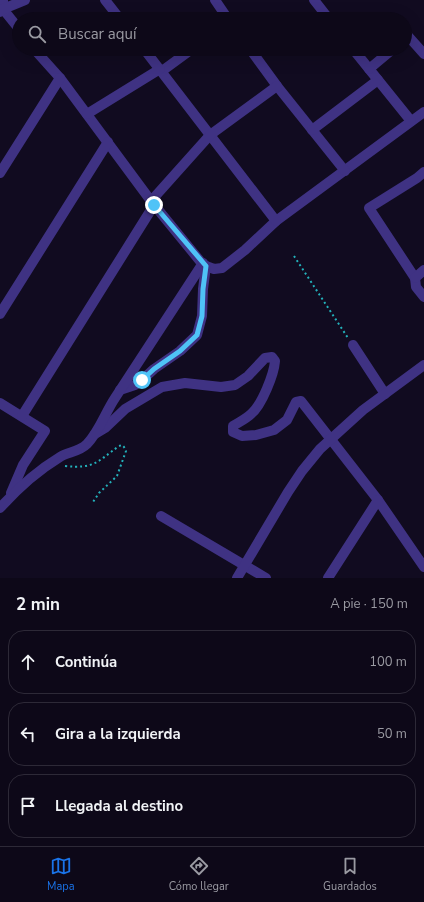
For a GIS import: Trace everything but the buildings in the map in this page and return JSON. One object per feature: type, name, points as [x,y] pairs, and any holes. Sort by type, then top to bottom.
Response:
[{"type":"street","points":[[12,21],[2,7],[25,0]]},
{"type":"street","points":[[105,0],[114,12]]},
{"type":"street","points":[[215,0],[223,12]]},
{"type":"street","points":[[314,0],[323,12]]},
{"type":"street","points":[[412,40],[424,54]]},
{"type":"street","points":[[40,56],[60,78],[153,203],[208,266],[222,268],[245,250],[276,221],[345,172],[424,112]]},
{"type":"street","points":[[150,56],[276,221]]},
{"type":"street","points":[[86,114],[161,70],[182,56]]},
{"type":"street","points":[[255,56],[345,172]]},
{"type":"street","points":[[359,56],[411,121]]},
{"type":"street","points":[[369,69],[385,56]]},
{"type":"street","points":[[0,174],[60,78]]},
{"type":"street","points":[[312,130],[378,80]]},
{"type":"street","points":[[22,416],[153,203],[210,135],[277,86]]},
{"type":"street","points":[[0,314],[108,142]]},
{"type":"street","points":[[424,172],[369,208],[415,278],[416,287],[424,297]]},
{"type":"street","points":[[120,390],[135,386],[154,369],[180,351],[197,335],[202,316],[203,289],[208,266]]},
{"type":"street","points":[[0,508],[10,496],[40,469],[66,454],[77,451],[86,445],[95,434],[110,405],[120,390],[208,266]]},
{"type":"street","points":[[415,278],[424,270]]},
{"type":"street","points":[[353,345],[385,394]]},
{"type":"street","points":[[95,434],[105,428],[125,409],[162,387],[185,383],[221,387],[235,385],[248,376],[265,358],[272,357],[275,360],[274,369],[261,399],[252,414],[233,426],[233,432],[242,436],[256,436],[274,430],[287,420],[296,402],[301,401],[378,500],[424,567]]},
{"type":"street","points":[[237,578],[302,471],[320,449],[363,410],[424,365]]},
{"type":"street","points":[[0,403],[45,431],[23,466],[10,496]]},
{"type":"street","points":[[328,578],[378,500]]},
{"type":"street","points":[[161,516],[266,578]]},
{"type":"path","points":[[294,256],[353,345]]},
{"type":"path","points":[[48,464],[85,467],[100,460],[118,446],[122,445],[126,451],[116,476],[93,502]]},
{"type":"route","points":[[142,380],[154,369],[180,351],[197,335],[202,316],[206,266],[154,205]]}]
